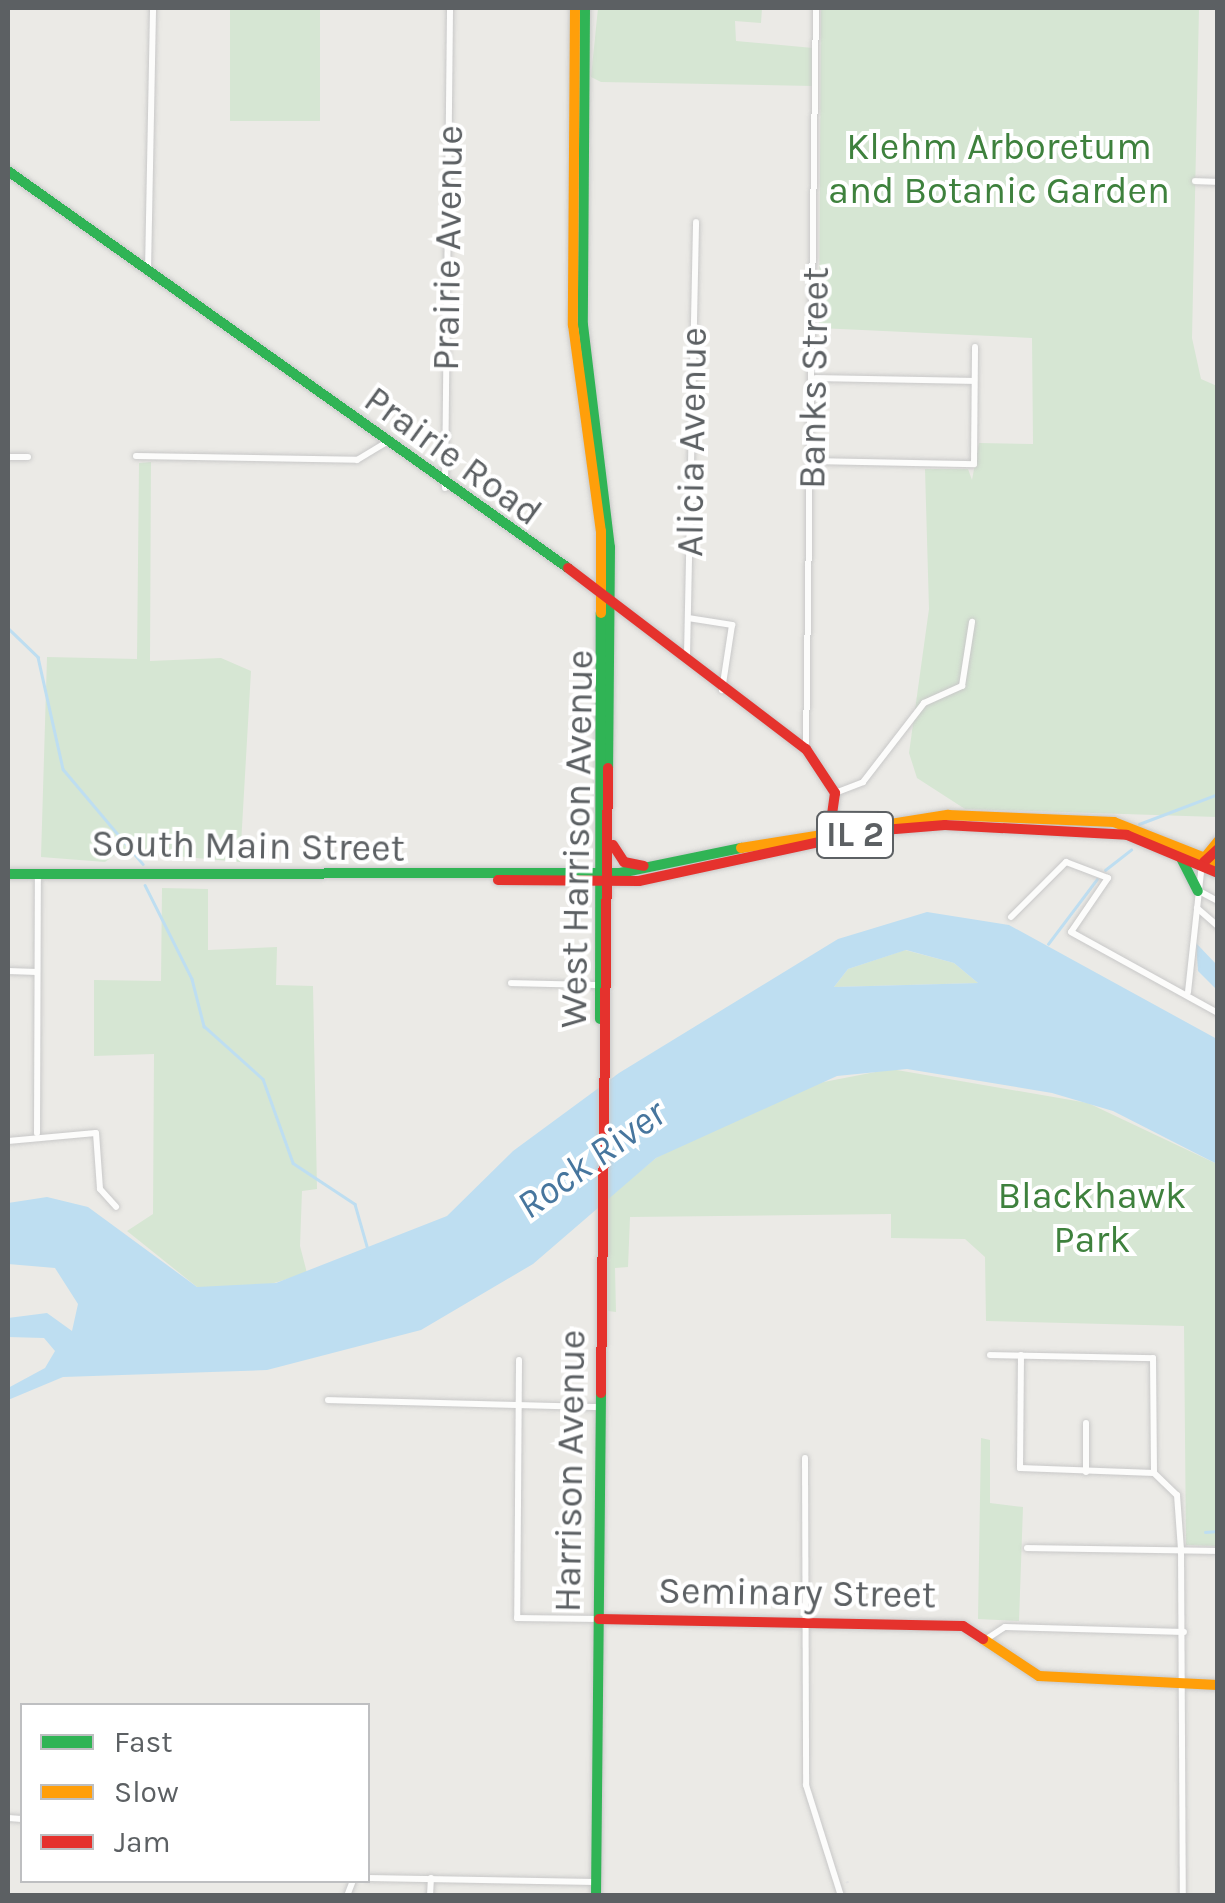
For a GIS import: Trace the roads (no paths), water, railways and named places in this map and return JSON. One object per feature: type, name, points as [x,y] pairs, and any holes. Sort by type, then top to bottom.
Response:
[{"type":"main road","points":[[575,8],[573,325],[598,489],[605,596]]},
{"type":"main road","points":[[585,8],[583,325],[608,503],[605,596]]},
{"type":"main road","name":"Prairie Road","points":[[8,172],[445,488],[605,596],[722,690],[806,749],[835,793],[838,809]]},
{"type":"main road","name":"West Harrison Avenue","points":[[604,1047],[605,879],[600,760],[605,596]]},
{"type":"main road","name":"West Harrison Avenue","points":[[605,596],[610,821],[600,926],[606,983]]},
{"type":"main road","points":[[563,873],[596,852],[600,760]]},
{"type":"main road","points":[[828,830],[838,809],[854,824]]},
{"type":"main road","name":"South Main Street","points":[[488,878],[507,882],[605,879],[854,824],[948,815],[1092,820],[1210,857],[1218,874]]},
{"type":"main road","points":[[610,821],[614,851],[628,864],[708,858]]},
{"type":"main road","name":"South Main Street","points":[[8,874],[488,878],[563,873],[639,882],[890,828],[1096,830],[1210,857]]},
{"type":"main road","points":[[1096,830],[1181,858],[1198,890]]},
{"type":"main road","points":[[1210,857],[1218,841]]},
{"type":"main road","points":[[507,882],[586,891],[600,926]]},
{"type":"main road","points":[[606,983],[615,900],[639,882]]},
{"type":"main road","name":"Harrison Avenue","points":[[596,1896],[604,1047]]},
{"type":"main road","name":"Seminary Street","points":[[599,1619],[963,1626],[988,1638],[1039,1676],[1184,1678],[1218,1684]]},
{"type":"street","points":[[148,272],[152,8]]},
{"type":"street","name":"Prairie Avenue","points":[[445,488],[450,8]]},
{"type":"street","name":"Banks Street","points":[[806,749],[816,378],[816,8]]},
{"type":"street","points":[[1194,182],[1218,182]]},
{"type":"street","name":"Alicia Avenue","points":[[687,661],[696,222]]},
{"type":"street","points":[[814,461],[974,464],[975,347]]},
{"type":"street","points":[[816,378],[974,381]]},
{"type":"street","points":[[136,456],[358,460],[384,444]]},
{"type":"street","points":[[8,457],[28,457]]},
{"type":"street","points":[[688,618],[732,625],[722,690]]},
{"type":"street","points":[[835,793],[864,782],[924,704],[962,686],[972,622]]},
{"type":"street","points":[[1188,992],[1198,890],[1210,857]]},
{"type":"street","points":[[1011,917],[1066,862],[1108,878],[1071,932],[1188,992],[1218,1013]]},
{"type":"street","points":[[37,1133],[38,874]]},
{"type":"street","points":[[1198,890],[1218,901]]},
{"type":"street","points":[[1198,908],[1218,926]]},
{"type":"street","points":[[8,971],[37,972]]},
{"type":"street","points":[[511,983],[606,983]]},
{"type":"street","points":[[8,1141],[37,1133],[96,1133],[100,1189],[116,1207]]},
{"type":"street","points":[[990,1355],[1153,1358],[1154,1473]]},
{"type":"street","points":[[1021,1355],[1020,1468],[1154,1473],[1178,1495],[1184,1632],[1183,1896]]},
{"type":"street","points":[[518,1360],[517,1618],[599,1619]]},
{"type":"street","points":[[328,1400],[601,1407]]},
{"type":"street","points":[[1086,1423],[1086,1472]]},
{"type":"street","points":[[805,1458],[806,1784],[841,1896]]},
{"type":"street","points":[[1027,1548],[1218,1551]]},
{"type":"street","points":[[988,1638],[1004,1626],[1184,1632]]},
{"type":"street","points":[[370,1878],[596,1882]]},
{"type":"street","points":[[430,1896],[431,1878]]},
{"type":"water","name":"Rock River","points":[[927,912],[1009,925],[1217,1039],[1217,1164],[1113,1111],[1052,1093],[907,1069],[837,1076],[656,1158],[533,1264],[421,1330],[267,1370],[63,1377],[8,1400],[8,1388],[45,1368],[55,1351],[44,1338],[8,1337],[8,1318],[47,1313],[72,1331],[78,1304],[55,1268],[8,1264],[8,1203],[47,1197],[88,1207],[197,1287],[276,1283],[447,1216],[513,1151],[619,1073],[838,939]],"holes":[[[906,950],[954,963],[978,983],[834,987],[848,969]]]},
{"type":"water","points":[[1196,943],[1217,965],[1217,990],[1198,971]]},
{"type":"waterway","points":[[8,628],[38,657],[63,769],[143,864]]},
{"type":"waterway","points":[[1139,824],[1218,794]]},
{"type":"waterway","points":[[1105,870],[1131,850]]},
{"type":"waterway","points":[[1048,944],[1097,879]]},
{"type":"waterway","points":[[145,885],[192,979],[204,1026],[263,1079],[293,1163],[355,1204],[369,1253]]},
{"type":"waterway","points":[[1205,1532],[1218,1531]]},
{"type":"railway","points":[[847,1881],[853,1896]]},
{"type":"park label","name":"Klehm Arboretum and Botanic Garden","points":[[999,168]]},
{"type":"park label","name":"Blackhawk Park","points":[[1092,1218]]}]
